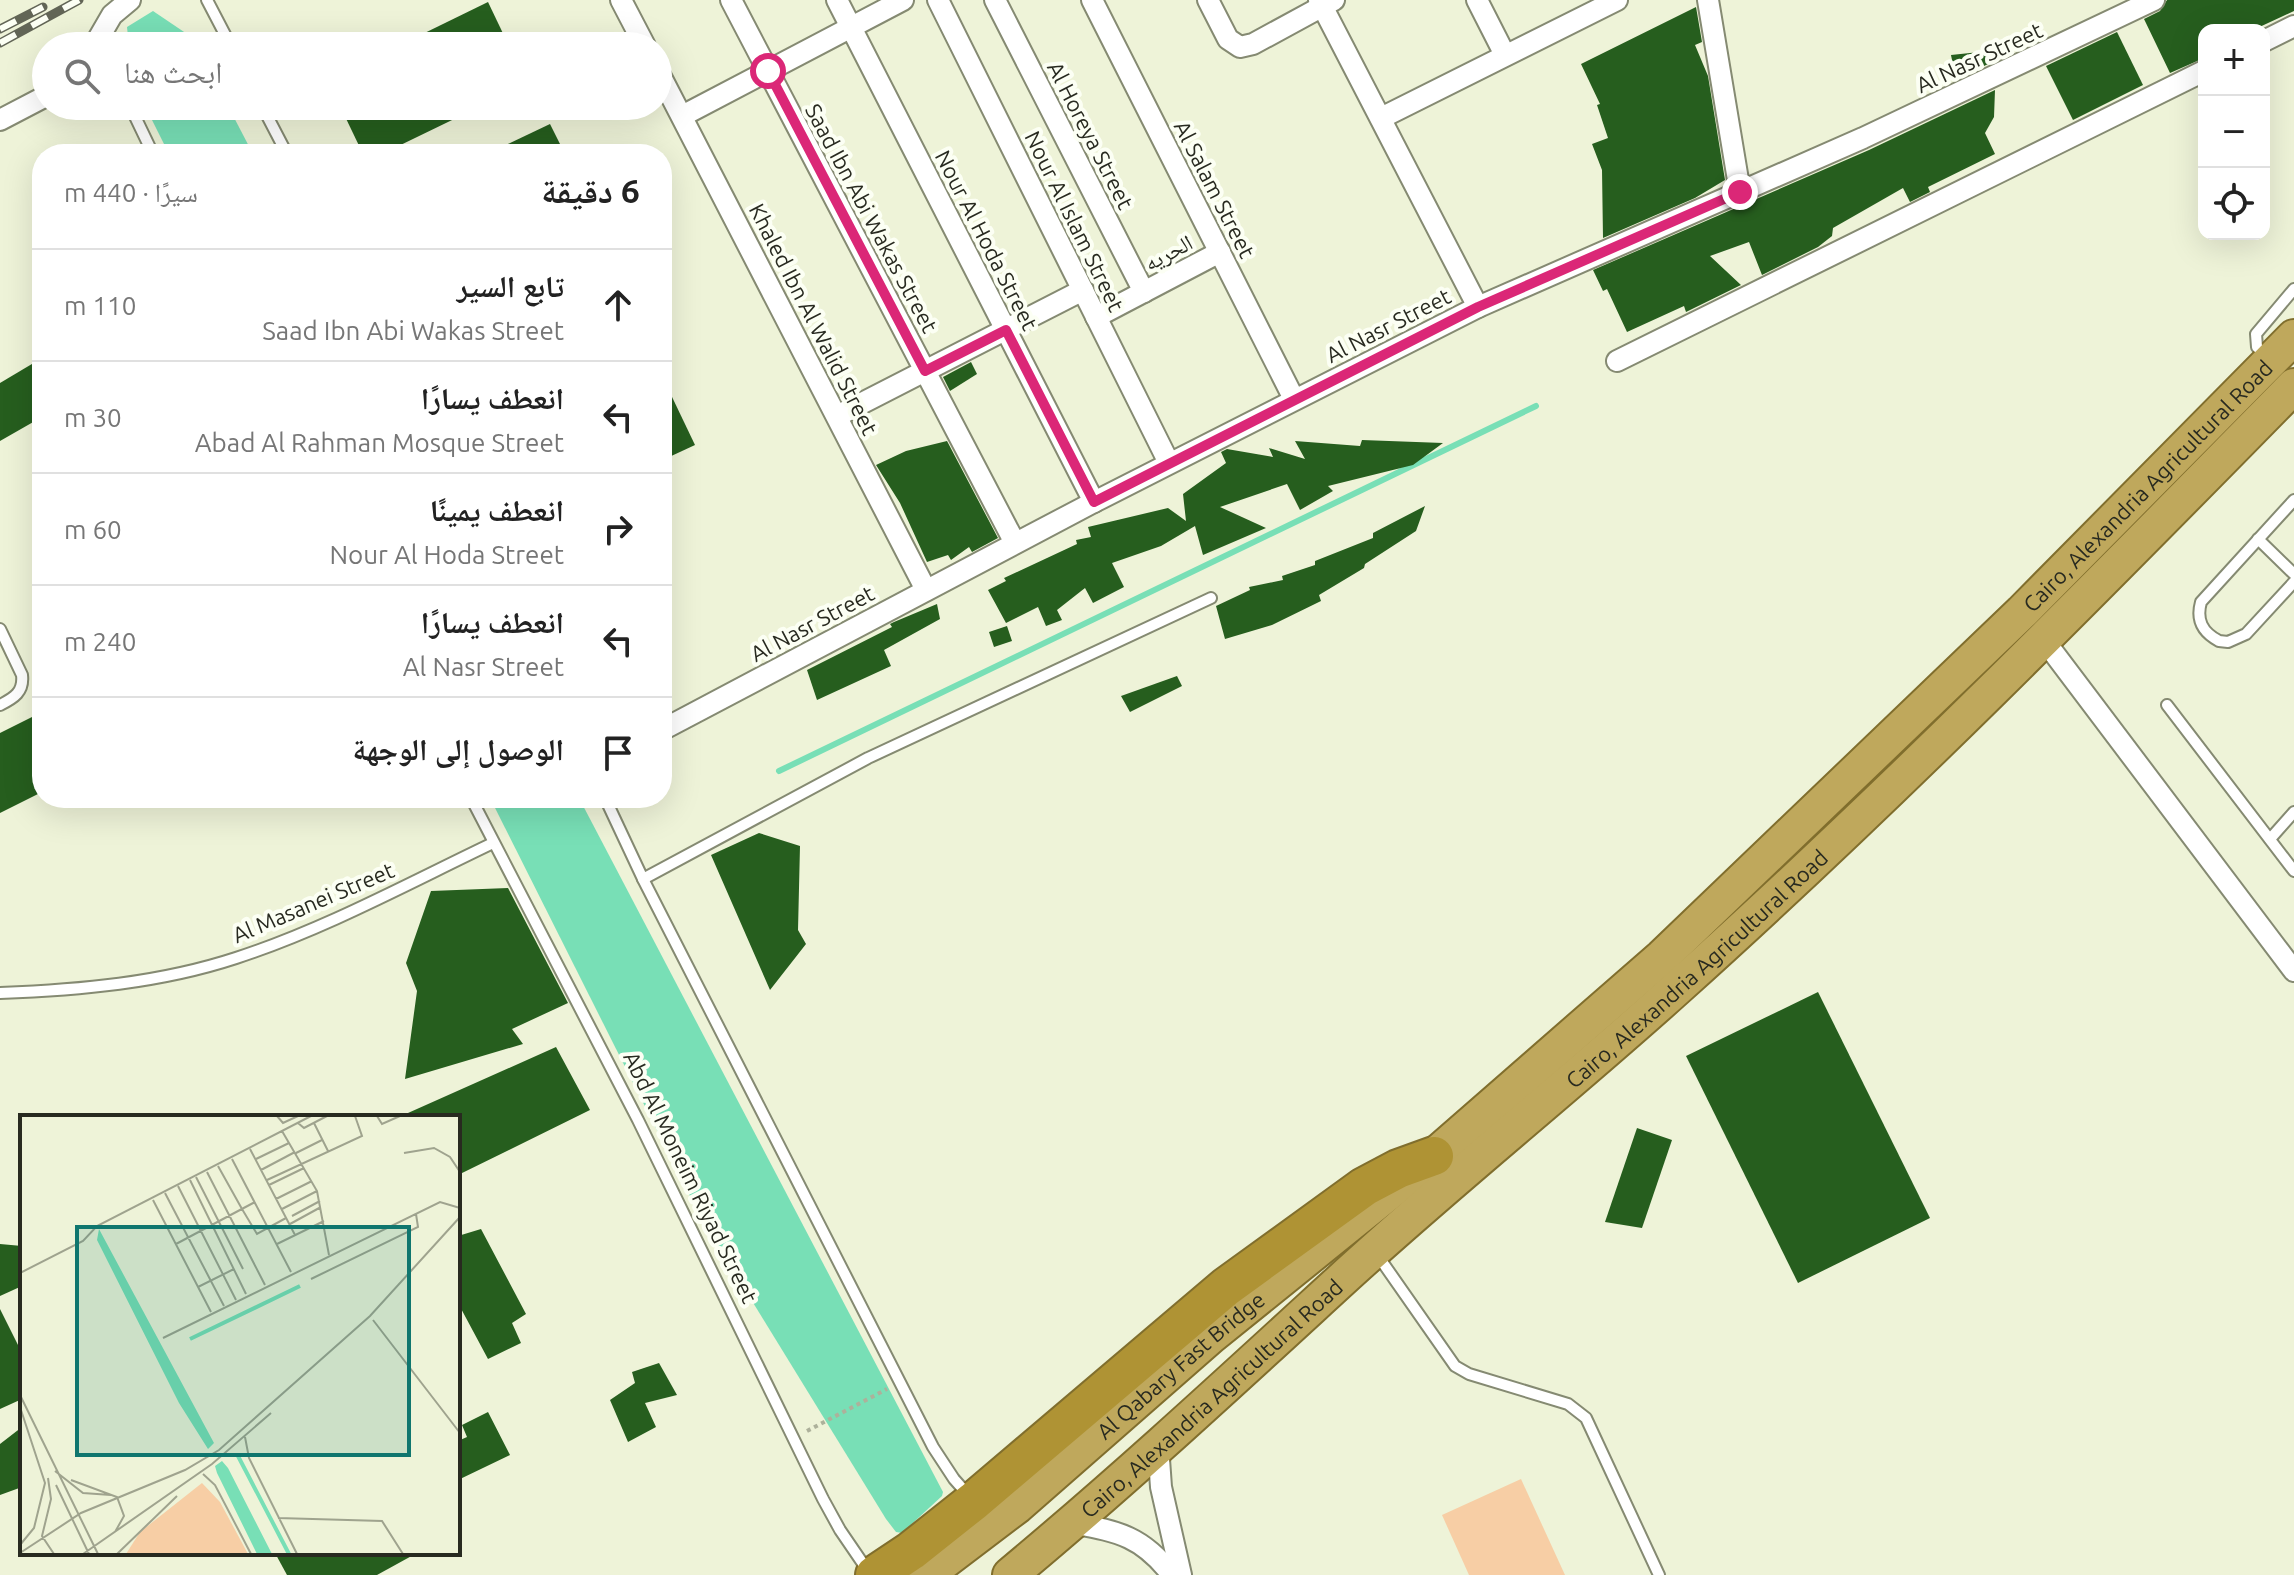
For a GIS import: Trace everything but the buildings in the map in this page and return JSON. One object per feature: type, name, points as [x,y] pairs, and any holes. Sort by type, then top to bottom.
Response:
[{"type":"highway","name":"Cairo, Alexandria Agricultural Road","points":[[1434,1156],[1662,957],[2022,612],[2282,348]]},
{"type":"highway","name":"Cairo, Alexandria Agricultural Road","points":[[1073,1523],[1375,1251],[1677,989],[1908,774],[2294,386]]},
{"type":"highway","points":[[873,1575],[911,1551],[974,1501],[1226,1287],[1364,1187],[1398,1169],[1434,1156]]},
{"type":"highway","name":"Al Qabary Fast Bridge","points":[[926,1575],[1017,1506],[1211,1336],[1434,1156]]},
{"type":"highway","points":[[1010,1575],[1073,1523]]},
{"type":"street","points":[[102,32],[112,15],[130,0]]},
{"type":"street","points":[[621,0],[638,32]]},
{"type":"street","name":"Saad Ibn Abi Wakas Street","points":[[731,0],[1015,543]]},
{"type":"street","name":"Nour Al Hoda Street","points":[[837,0],[1094,502]]},
{"type":"street","points":[[682,116],[903,0]]},
{"type":"street","name":"Nour Al Islam Street","points":[[938,0],[1169,463]]},
{"type":"street","name":"Al Horeya Street","points":[[995,0],[1144,292]]},
{"type":"street","name":"Al Salam Street","points":[[1092,0],[1294,399]]},
{"type":"street","points":[[1208,0],[1233,44],[1240,47],[1253,44],[1325,2],[1478,307]]},
{"type":"street","points":[[1477,0],[1505,55]]},
{"type":"street","points":[[1381,118],[1617,0]]},
{"type":"street","points":[[1708,0],[1740,192]]},
{"type":"street","name":"Al Nasr Street","points":[[672,725],[1169,463],[1478,307],[1863,138],[2154,0]]},
{"type":"street","points":[[2270,38],[2294,26]]},
{"type":"street","points":[[1617,361],[2198,74]]},
{"type":"street","name":"Khaled Ibn Al Walid Street","points":[[672,97],[926,590]]},
{"type":"street","points":[[0,120],[32,103]]},
{"type":"street","name":"الحريه","points":[[1096,317],[1220,252]]},
{"type":"street","points":[[837,416],[1083,290]]},
{"type":"street","points":[[2044,640],[2294,971]]},
{"type":"street","points":[[1158,1445],[1161,1487],[1181,1575]]},
{"type":"street","points":[[1073,1523],[1117,1531],[1143,1545],[1159,1558],[1172,1575]]},
{"type":"lane","points":[[207,0],[224,32]]},
{"type":"lane","points":[[137,120],[148,144]]},
{"type":"lane","points":[[269,120],[282,144]]},
{"type":"lane","points":[[2282,348],[2257,347],[2256,334],[2294,289]]},
{"type":"lane","points":[[2294,500],[2201,602],[2199,621],[2204,630],[2219,641],[2237,639],[2246,634],[2294,582]]},
{"type":"lane","points":[[2258,539],[2294,574]]},
{"type":"lane","points":[[643,879],[868,758],[1211,598]]},
{"type":"lane","points":[[0,629],[23,683],[17,695],[0,705]]},
{"type":"lane","points":[[2167,705],[2292,865]]},
{"type":"lane","name":"Abd Al Moneim Riyad Street","points":[[476,808],[638,1120],[840,1530],[873,1575]]},
{"type":"lane","points":[[610,808],[933,1447],[954,1479],[974,1501]]},
{"type":"lane","points":[[2270,839],[2294,812]]},
{"type":"lane","name":"Al Masanei Street","points":[[0,993],[56,991],[138,982],[234,959],[311,930],[493,843]]},
{"type":"lane","points":[[1375,1251],[1455,1366],[1469,1374],[1568,1404],[1586,1418],[1659,1575]]},
{"type":"path","points":[[793,1438],[900,1382]]},
{"type":"shaded area","points":[[153,11],[184,32],[128,32],[127,27]]},
{"type":"shaded area","points":[[152,120],[235,120],[248,144],[164,144]]},
{"type":"shaded area","points":[[495,808],[584,808],[943,1492],[902,1533],[896,1532],[886,1519],[701,1218]]},
{"type":"shaded area","points":[[1521,1479],[1565,1575],[1469,1575],[1442,1515]]},
{"type":"waterway","points":[[779,771],[1536,406]]},
{"type":"railway","points":[[0,43],[79,0]]},
{"type":"railway","points":[[0,29],[43,7]]},
{"type":"route","points":[[768,71],[925,371],[1006,330],[1094,502],[1478,307],[1740,192]]}]
